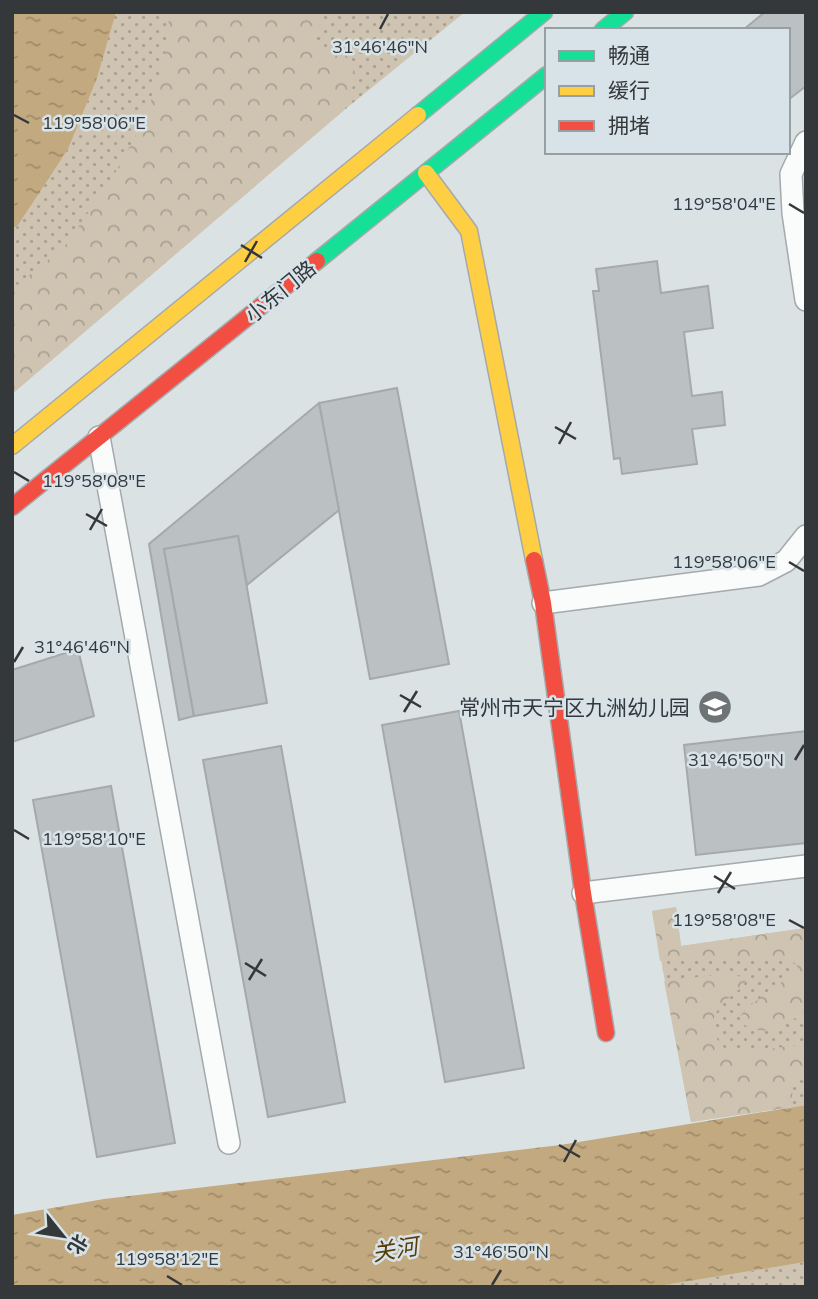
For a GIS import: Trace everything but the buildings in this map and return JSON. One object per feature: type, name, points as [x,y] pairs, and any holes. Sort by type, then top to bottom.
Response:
[{"type":"main road","points":[[12,446],[544,12]]},
{"type":"main road","points":[[605,28],[625,12]]},
{"type":"main road","name":"小东门路","points":[[12,506],[545,77]]},
{"type":"main road","points":[[426,173],[469,231],[542,603],[583,893],[606,1033]]},
{"type":"lane","points":[[806,142],[791,174],[793,213],[806,300]]},
{"type":"lane","points":[[99,437],[229,1143]]},
{"type":"lane","points":[[542,603],[759,575],[786,561],[806,536]]},
{"type":"lane","points":[[583,893],[806,866]]},
{"type":"green space","points":[[12,12],[465,12],[343,111],[12,394]]},
{"type":"green space","points":[[170,12],[325,12],[312,44],[340,51],[348,56],[354,71],[350,96],[343,111],[12,394],[12,289],[64,247],[111,180],[144,121],[163,64]]},
{"type":"green space","points":[[676,907],[681,946],[806,928],[806,1105],[691,1122],[652,911]]},
{"type":"green space","points":[[676,907],[681,946],[806,928],[806,1009],[792,1021],[767,1031],[750,1028],[742,1023],[740,1016],[794,973],[798,968],[795,963],[781,960],[660,961],[652,911]]},
{"type":"green space","points":[[724,974],[744,977],[746,981],[720,1007],[714,1018],[714,1032],[721,1044],[729,1050],[747,1052],[806,1045],[806,1073],[793,1086],[791,1107],[691,1122],[664,981]]},
{"type":"green space","points":[[806,1262],[806,1287],[653,1287]]},
{"type":"water","points":[[12,12],[116,12],[97,78],[68,149],[18,225],[12,229]]},
{"type":"water","name":"关河","points":[[806,1105],[806,1262],[653,1287],[12,1287],[12,1215],[104,1199],[560,1145]]},
{"type":"traffic: fast","points":[[418,115],[544,12]]},
{"type":"traffic: fast","points":[[605,28],[625,12]]},
{"type":"traffic: fast","points":[[317,261],[545,77]]},
{"type":"traffic: slow","points":[[12,446],[418,115]]},
{"type":"traffic: slow","points":[[426,173],[469,231],[534,560]]},
{"type":"traffic: jam","points":[[12,507],[317,261]]},
{"type":"traffic: jam","points":[[534,560],[543,603],[583,893],[606,1033]]},
{"type":"place","name":"常州市天宁区九洲幼儿园","points":[[715,707]]}]
